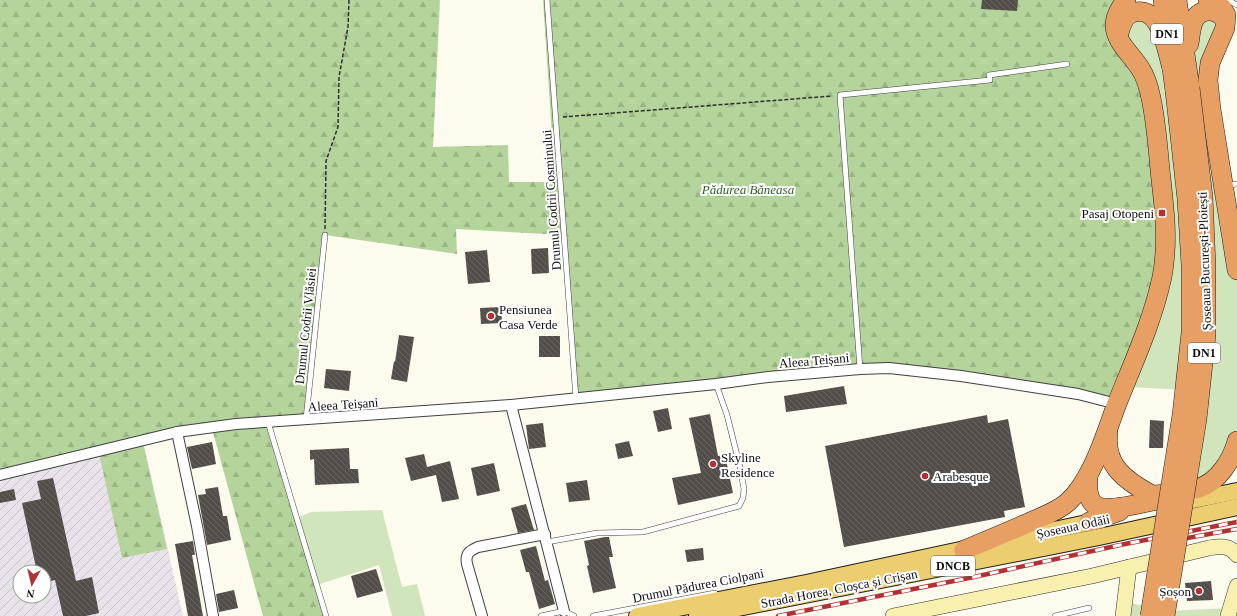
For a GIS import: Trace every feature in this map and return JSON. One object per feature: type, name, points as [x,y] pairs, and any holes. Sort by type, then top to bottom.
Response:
[{"type":"highway","points":[[964,550],[1060,508],[1074,496],[1088,478],[1150,324],[1162,276],[1166,247],[1166,229],[1156,133],[1148,86],[1140,69],[1119,40],[1115,30],[1115,23],[1119,11],[1126,0]]},
{"type":"highway","name":"Șoseaua București-Ploiești","points":[[1163,0],[1179,67]]},
{"type":"highway","name":"Șoseaua București-Ploiești","points":[[1165,616],[1197,419],[1206,335],[1206,266],[1203,197],[1182,90],[1179,67],[1177,0]]},
{"type":"highway","points":[[1208,0],[1225,11],[1226,23],[1223,34],[1210,63],[1208,80],[1212,116],[1230,185],[1237,270]]},
{"type":"highway","points":[[1179,67],[1196,16],[1201,12],[1212,11],[1221,15],[1226,23]]},
{"type":"highway","points":[[1119,40],[1120,26],[1126,17],[1137,12],[1147,13],[1155,19],[1160,27],[1179,67]]},
{"type":"highway","name":"Șoseaua București-Ploiești","points":[[1150,616],[1182,416],[1191,333],[1191,265],[1182,90]]},
{"type":"highway","points":[[1109,428],[1107,448],[1109,456],[1116,468],[1147,499]]},
{"type":"highway","points":[[1088,478],[1089,496],[1092,503],[1098,507],[1109,508],[1160,495],[1199,488],[1211,481],[1226,466],[1237,441]]},
{"type":"highway","points":[[1094,530],[1147,499],[1207,490],[1224,477],[1237,458]]},
{"type":"highway","points":[[1088,478],[1092,490],[1097,498],[1104,502],[1115,500],[1120,495],[1122,489],[1116,468]]},
{"type":"main road","name":"Șoseaua Odăii","points":[[1094,530],[1237,491]]},
{"type":"main road","name":"Șoseaua Odăii","points":[[908,562],[964,550],[1237,507]]},
{"type":"main road","name":"Strada Horea, Cloșca și Crișan","points":[[636,616],[807,589],[1094,530]]},
{"type":"main road","name":"Strada Horea, Cloșca și Crișan","points":[[697,616],[908,562]]},
{"type":"street","name":"Aleea Teișani","points":[[0,475],[177,432],[236,424],[511,405],[860,368],[889,368],[961,376],[1078,394],[1117,404]]},
{"type":"street","points":[[511,405],[564,611]]},
{"type":"street","points":[[177,432],[197,526],[213,616]]},
{"type":"street","points":[[482,616],[467,564],[466,558],[469,551],[478,547],[546,538]]},
{"type":"street","points":[[893,616],[1070,580],[1219,546],[1233,549],[1237,555]]},
{"type":"street","points":[[1123,616],[1129,567]]},
{"type":"street","points":[[1232,611],[1237,586]]},
{"type":"lane","name":"Drumul Codrii Cosminului","points":[[547,0],[576,399]]},
{"type":"lane","points":[[1228,0],[1237,5]]},
{"type":"lane","points":[[860,368],[840,95],[990,80],[989,75],[1067,64]]},
{"type":"lane","name":"Drumul Codrii Vlăsiei","points":[[306,419],[325,235]]},
{"type":"lane","points":[[546,538],[596,533],[643,532],[739,506],[744,498],[740,467],[727,415],[716,384]]},
{"type":"lane","points":[[268,422],[326,616]]},
{"type":"lane","name":"Drumul Pădurea Ciolpani","points":[[593,616],[723,591]]},
{"type":"lane","points":[[1055,616],[1089,608]]},
{"type":"lane","points":[[541,616],[564,611],[574,616]]},
{"type":"path","points":[[325,235],[326,161],[338,128],[338,77],[348,28],[349,0]]},
{"type":"path","points":[[556,117],[840,95]]},
{"type":"shaded area","points":[[143,440],[183,616],[0,616],[0,475]]},
{"type":"green space","name":"Pădurea Băneasa","points":[[0,0],[440,0],[433,147],[508,145],[509,182],[555,182],[543,0],[1126,0],[1119,11],[1134,60],[1167,229],[1117,404],[889,368],[576,399],[564,235],[456,229],[457,254],[325,235],[306,419],[236,424],[0,475]]},
{"type":"green space","points":[[1221,15],[1212,57],[1237,229],[1237,441],[1231,457],[1186,490],[1187,66],[1193,20]]},
{"type":"green space","points":[[1155,19],[1187,199],[1185,390],[1130,387],[1128,52],[1123,21]]},
{"type":"green space","points":[[269,426],[326,616],[263,616],[213,432]]},
{"type":"green space","points":[[143,443],[167,549],[122,558],[99,453]]},
{"type":"green space","points":[[382,510],[402,587],[417,584],[425,616],[392,616],[379,565],[317,585],[297,518],[311,512]]},
{"type":"green space","points":[[1125,602],[1151,607],[1150,616],[1123,616]]},
{"type":"green space","points":[[1231,608],[1228,616],[1165,616],[1166,611]]},
{"type":"building","points":[[982,0],[1018,0],[1017,11],[981,9]]},
{"type":"building","points":[[548,248],[549,273],[532,274],[531,249]]},
{"type":"building","points":[[487,250],[490,282],[468,284],[465,252]]},
{"type":"building","name":"Pensiunea Casa Verde","points":[[501,307],[502,323],[481,324],[480,308]]},
{"type":"building","points":[[399,335],[414,337],[407,382],[391,379]]},
{"type":"building","points":[[539,336],[560,336],[560,357],[539,357]]},
{"type":"building","points":[[326,369],[351,371],[349,391],[324,388]]},
{"type":"building","points":[[844,386],[847,404],[786,412],[784,396]]},
{"type":"building","points":[[668,408],[672,429],[658,432],[653,411]]},
{"type":"building","name":"Skyline Residence","points":[[710,414],[718,456],[725,455],[733,493],[678,505],[672,478],[701,473],[689,418]]},
{"type":"building","name":"Arabesque","points":[[987,415],[988,423],[1008,419],[1025,507],[1004,511],[1005,517],[844,547],[825,446]]},
{"type":"building","points":[[1150,420],[1164,421],[1163,448],[1149,448]]},
{"type":"building","points":[[543,423],[546,447],[529,449],[526,425]]},
{"type":"building","points":[[629,441],[633,456],[618,459],[615,444]]},
{"type":"building","points":[[212,442],[216,464],[192,469],[187,447]]},
{"type":"building","points":[[349,448],[350,469],[358,469],[359,483],[315,485],[314,459],[310,460],[310,450]]},
{"type":"building","points":[[424,454],[427,467],[450,461],[459,499],[442,502],[436,475],[411,481],[405,458]]},
{"type":"building","points":[[494,463],[500,491],[477,496],[471,468]]},
{"type":"building","points":[[53,478],[76,581],[92,577],[99,613],[86,616],[63,616],[55,580],[52,581],[52,564],[35,564],[22,503],[41,499],[37,481]]},
{"type":"building","points":[[587,480],[590,500],[569,502],[566,483]]},
{"type":"building","points":[[218,487],[223,516],[227,516],[231,540],[207,545],[198,495],[206,494],[205,489]]},
{"type":"building","points":[[14,489],[16,500],[0,503],[0,492]]},
{"type":"building","points":[[526,504],[534,530],[518,533],[511,508]]},
{"type":"building","points":[[609,537],[613,557],[609,557],[616,588],[593,593],[587,566],[589,565],[584,541]]},
{"type":"building","points":[[193,541],[195,555],[192,555],[203,616],[188,616],[175,544]]},
{"type":"building","points":[[536,546],[545,581],[548,580],[555,604],[539,609],[529,572],[526,572],[520,550]]},
{"type":"building","points":[[703,548],[704,560],[687,562],[685,550]]},
{"type":"building","points":[[376,569],[383,591],[357,598],[351,576]]},
{"type":"building","name":"Șoșon","points":[[1211,581],[1213,600],[1187,601],[1185,583]]},
{"type":"building","points":[[234,590],[238,608],[219,612],[216,594]]},
{"type":"railway","points":[[778,616],[1237,522]]},
{"type":"railway","points":[[1160,543],[1237,529]]},
{"type":"place","name":"Pasaj Otopeni","points":[[1162,213]]},
{"type":"place","name":"Pensiunea Casa Verde","points":[[491,316]]},
{"type":"place","name":"Skyline Residence","points":[[713,464]]},
{"type":"place","name":"Arabesque","points":[[925,476]]},
{"type":"place","name":"Șoșon","points":[[1199,591]]}]
